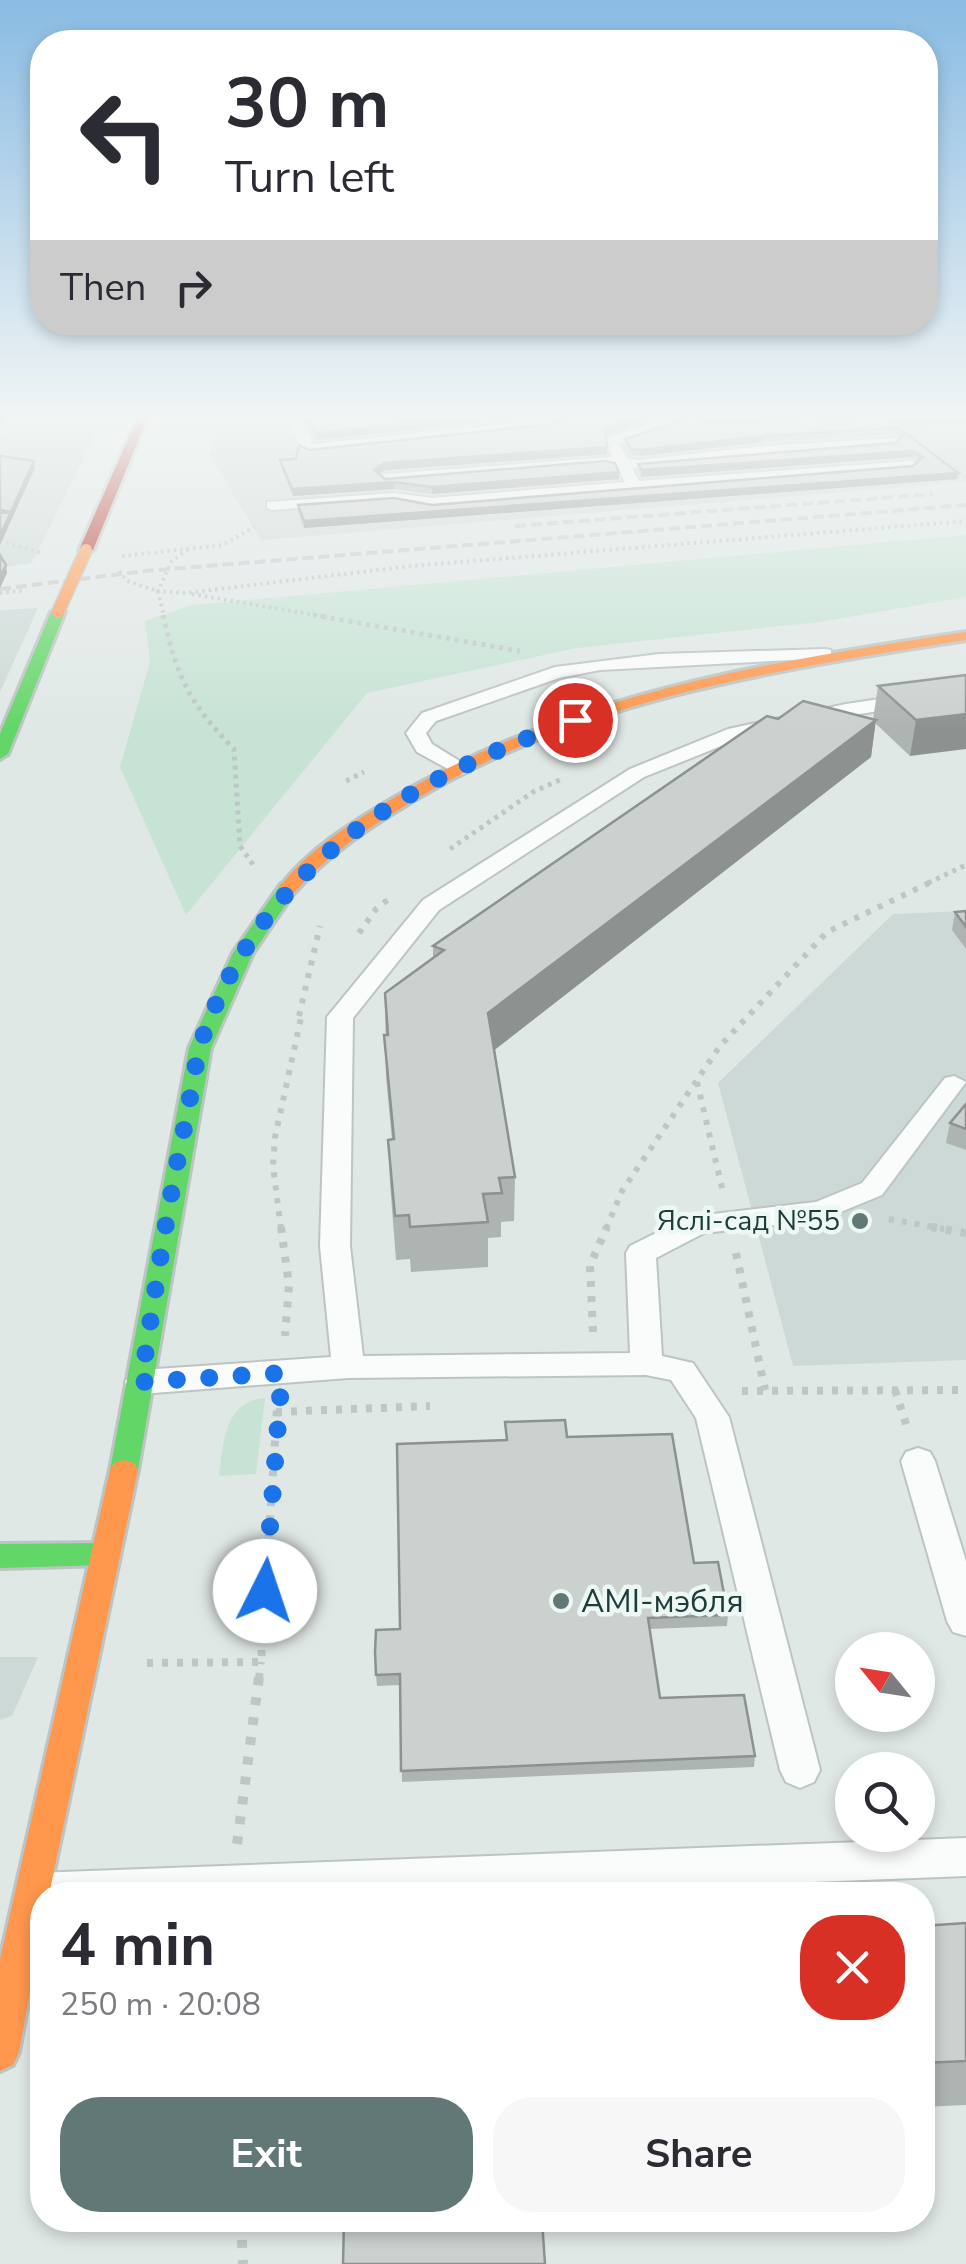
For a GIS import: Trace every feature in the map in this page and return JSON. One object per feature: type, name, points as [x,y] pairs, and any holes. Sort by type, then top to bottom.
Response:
[{"type":"main road","points":[[0,754],[100,518]]},
{"type":"main road","points":[[32,1882],[76,1708],[141,1382],[175,1170],[204,1033],[238,960],[278,899],[330,847],[393,805],[459,769],[550,729],[626,702],[689,686],[848,654],[966,636]]},
{"type":"main road","points":[[0,1556],[105,1554]]},
{"type":"main road","points":[[0,2052],[30,1890]]},
{"type":"lane","points":[[459,769],[424,748],[416,733],[429,716],[556,673],[659,658],[848,654]]},
{"type":"lane","points":[[659,658],[678,670],[689,686]]},
{"type":"lane","points":[[348,1367],[336,1246],[340,1017],[431,906],[637,773],[719,740],[846,710],[966,692]]},
{"type":"lane","points":[[646,1364],[641,1253],[698,1224],[820,1211],[872,1189],[954,1084]]},
{"type":"lane","points":[[141,1382],[348,1367],[646,1364],[682,1371],[712,1417],[800,1770]]},
{"type":"lane","points":[[918,1462],[966,1620]]},
{"type":"lane","points":[[354,1882],[966,1857]]},
{"type":"path","points":[[111,557],[223,545],[267,518]]},
{"type":"path","points":[[185,593],[411,566],[966,521]]},
{"type":"path","points":[[0,541],[54,557]]},
{"type":"path","points":[[188,549],[170,562],[158,590],[174,666],[200,714],[234,749],[240,846],[278,899]]},
{"type":"path","points":[[113,568],[127,581],[158,590],[524,652]]},
{"type":"path","points":[[435,861],[532,792],[570,776]]},
{"type":"path","points":[[594,1364],[590,1265],[622,1191],[720,1046],[827,932],[966,865]]},
{"type":"path","points":[[354,941],[376,909],[391,897]]},
{"type":"path","points":[[232,1882],[261,1662],[289,1285],[273,1166],[275,1137],[298,1022],[309,1006]]},
{"type":"path","points":[[854,1197],[892,1222],[966,1233]]},
{"type":"path","points":[[697,1394],[966,1390]]},
{"type":"path","points":[[147,1663],[261,1662]]},
{"type":"path","points":[[242,2232],[243,2264]]},
{"type":"shaded area","points":[[0,518],[54,518],[32,563],[0,568]]},
{"type":"shaded area","points":[[247,518],[533,518],[261,540]]},
{"type":"shaded area","points":[[38,608],[0,692],[0,610]]},
{"type":"shaded area","name":"Яслі-сад №55","points":[[966,911],[966,1360],[793,1366],[718,1083],[893,914]]},
{"type":"shaded area","points":[[0,1657],[38,1657],[12,1716],[0,1720]]},
{"type":"green space","points":[[966,535],[966,597],[819,622],[577,648],[367,693],[186,915],[120,767],[150,662],[145,621],[192,605]]},
{"type":"green space","points":[[265,1398],[256,1474],[219,1476],[233,1416],[251,1401]]},
{"type":"building","points":[[0,518],[8,518],[0,536]]},
{"type":"building","points":[[303,518],[350,518],[304,521]]},
{"type":"building","points":[[0,555],[6,565],[0,578]]},
{"type":"building","points":[[966,675],[966,714],[916,720],[878,686]]},
{"type":"building","points":[[803,701],[876,720],[488,1013],[515,1177],[499,1178],[502,1193],[483,1194],[488,1222],[410,1227],[409,1215],[395,1216],[388,1140],[394,1139],[384,1035],[388,1035],[385,993],[444,950],[433,946],[767,716],[778,719]]},
{"type":"building","points":[[966,911],[966,927],[955,912]]},
{"type":"building","points":[[966,1104],[966,1129],[950,1123]]},
{"type":"building","name":"AMI-мэбля","points":[[565,1420],[567,1437],[672,1434],[694,1563],[718,1562],[728,1615],[648,1618],[660,1698],[744,1695],[755,1756],[401,1771],[400,1674],[376,1675],[375,1652],[376,1630],[400,1629],[397,1444],[507,1440],[505,1422]]},
{"type":"building","points":[[966,1923],[966,2061],[935,2062],[935,1925]]},
{"type":"building","points":[[344,2232],[543,2232],[545,2264],[343,2264]]},
{"type":"railway","points":[[515,526],[624,518]]},
{"type":"railway","points":[[0,589],[145,571],[809,518]]},
{"type":"traffic: fast","points":[[0,754],[58,612]]},
{"type":"traffic: fast","points":[[124,1470],[200,1048],[243,953],[288,888]]},
{"type":"traffic: fast","points":[[0,1556],[105,1554]]},
{"type":"traffic: slow","points":[[58,612],[86,550]]},
{"type":"traffic: slow","points":[[288,888],[308,867],[376,816],[442,776],[512,742],[585,715],[736,675],[966,636]]},
{"type":"traffic: slow","points":[[34,1882],[124,1470]]},
{"type":"traffic: slow","points":[[0,2052],[30,1902]]},
{"type":"traffic: jam","points":[[86,550],[100,518]]},
{"type":"place","name":"Яслі-сад №55","points":[[860,1221]]},
{"type":"place","name":"AMI-мэбля","points":[[561,1601]]},
{"type":"route","points":[[265,1591],[282,1373],[141,1382],[175,1170],[204,1033],[238,960],[278,899],[330,847],[393,805],[459,769],[575,720]]}]
